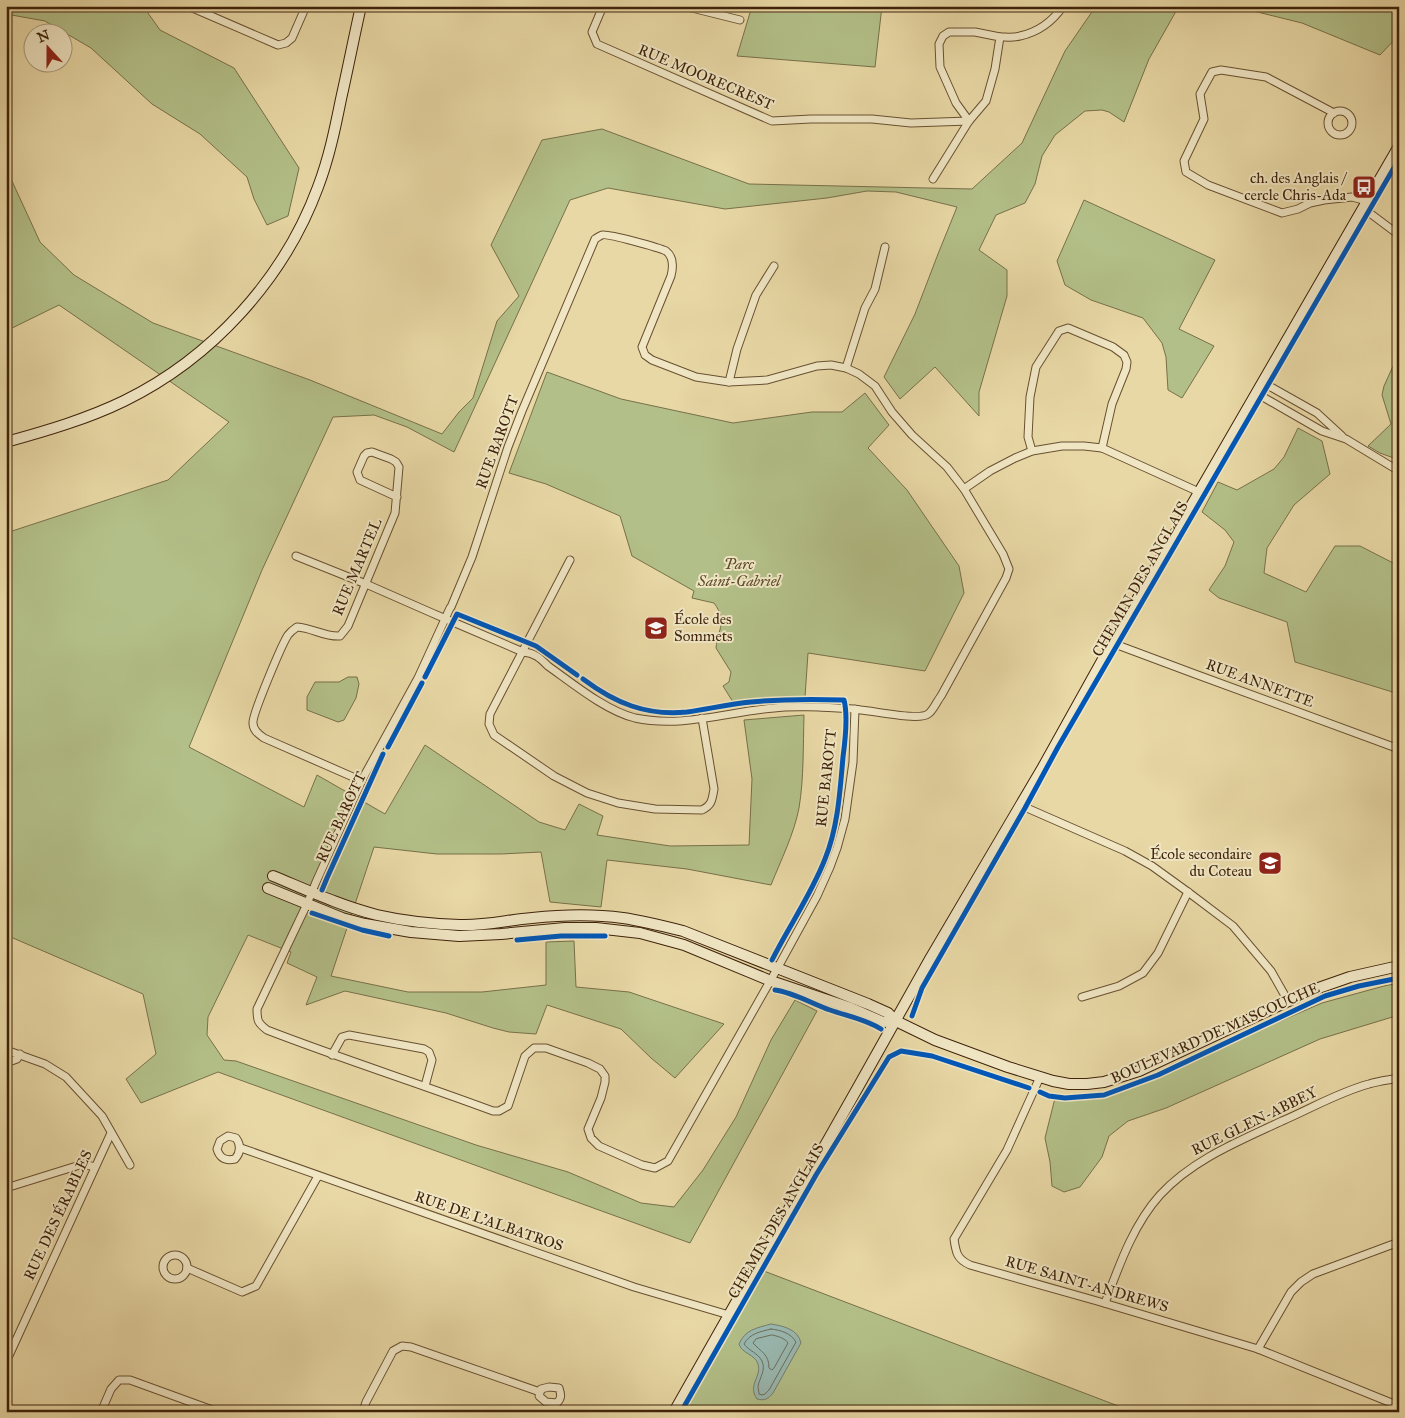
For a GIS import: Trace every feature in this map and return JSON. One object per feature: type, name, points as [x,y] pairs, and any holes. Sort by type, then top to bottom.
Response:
[{"type":"street","points":[[188,6],[278,45],[286,44],[292,38],[306,6]]},
{"type":"street","points":[[6,442],[100,412],[144,391],[189,361],[209,344],[237,317],[265,284],[296,235],[318,188],[326,165],[361,6]]},
{"type":"street","name":"RUE MOORECREST","points":[[603,6],[592,32],[597,44],[772,121],[811,119],[872,119],[911,123],[969,121]]},
{"type":"street","points":[[684,6],[740,20]]},
{"type":"street","points":[[969,121],[956,103],[940,68],[939,44],[943,36],[949,32],[975,32],[1000,37],[1019,37],[1042,28],[1063,6]]},
{"type":"street","points":[[933,180],[969,121],[986,101],[995,69],[1000,37]]},
{"type":"street","points":[[1334,113],[1266,77],[1221,70],[1212,72],[1200,94],[1204,119],[1184,161],[1186,172],[1208,184],[1282,213],[1298,209],[1310,203],[1352,197],[1365,205],[1399,234]]},
{"type":"street","name":"CHEMIN DES ANGLAIS","points":[[674,1412],[896,1021],[925,966],[1044,767],[1112,643],[1399,146]]},
{"type":"street","name":"RUE BAROTT","points":[[729,382],[696,377],[645,356],[642,347],[674,267],[669,255],[665,251],[617,236],[603,234],[595,239],[508,447],[472,557],[418,678],[362,781],[257,1009],[257,1019],[267,1030],[493,1112],[499,1112],[508,1106],[525,1056],[534,1048],[546,1048],[600,1069],[605,1076],[604,1088],[588,1129],[591,1138],[599,1146],[642,1165],[655,1168],[668,1161],[771,981],[817,896],[837,848],[845,820],[853,762],[855,709]]},
{"type":"street","points":[[846,368],[864,308],[875,290],[885,247]]},
{"type":"street","points":[[296,556],[523,652],[531,652],[593,698],[608,707],[635,718],[660,721],[702,718],[798,706],[855,709],[905,716],[922,717],[929,714],[1006,578],[1009,569],[1003,554],[964,489],[947,467],[912,435],[892,412],[875,386],[859,374],[846,368],[832,365],[817,366],[768,380],[729,382],[736,349],[756,295],[774,266]]},
{"type":"street","points":[[1032,451],[1028,437],[1030,397],[1036,367],[1059,330],[1068,328],[1113,346],[1124,355],[1127,362],[1112,404],[1102,448]]},
{"type":"street","points":[[1262,382],[1317,413],[1346,439]]},
{"type":"street","points":[[1256,393],[1322,430],[1346,439],[1399,471]]},
{"type":"street","points":[[964,489],[990,471],[1015,458],[1032,451],[1062,446],[1102,448],[1199,492]]},
{"type":"street","name":"RUE MARTEL","points":[[362,781],[264,738],[255,731],[252,722],[268,679],[290,632],[297,627],[307,628],[330,636],[340,636],[348,626],[366,584],[395,513],[397,497],[399,467],[391,459],[372,452],[367,453],[357,472],[360,480],[397,497]]},
{"type":"street","points":[[570,560],[490,714],[489,724],[494,735],[554,776],[587,793],[618,803],[655,809],[702,810],[708,807],[712,800],[714,789],[702,718]]},
{"type":"street","name":"RUE ANNETTE","points":[[1112,643],[1399,749]]},
{"type":"street","points":[[1020,806],[1125,851],[1152,866],[1188,892],[1233,926],[1271,971],[1288,1000]]},
{"type":"street","name":"BOULEVARD DE MASCOUCHE","points":[[273,876],[312,893],[376,915],[411,921],[461,925],[532,918],[600,916],[653,923],[683,931],[868,1004],[888,1013],[896,1021],[959,1050],[1040,1077],[1069,1084],[1104,1082],[1139,1071],[1288,1000],[1343,979],[1399,966]]},
{"type":"street","name":"BOULEVARD DE MASCOUCHE","points":[[268,888],[342,918],[394,930],[459,936],[567,928],[596,928],[648,935],[684,945],[771,981],[850,1008],[883,1022],[896,1021]]},
{"type":"street","points":[[1082,997],[1119,986],[1142,973],[1158,953],[1188,892]]},
{"type":"street","points":[[332,1055],[342,1037],[349,1035],[424,1049],[429,1052],[432,1060],[425,1086]]},
{"type":"street","points":[[6,1050],[45,1064],[66,1077],[102,1116],[130,1165]]},
{"type":"street","points":[[6,1063],[16,1059],[20,1054]]},
{"type":"street","name":"RUE SAINT-ANDREWS","points":[[1040,1077],[1007,1150],[954,1239],[956,1252],[962,1261],[970,1265],[1258,1349],[1399,1406]]},
{"type":"street","name":"RUE GLEN-ABBEY","points":[[1104,1303],[1121,1259],[1141,1221],[1159,1196],[1188,1169],[1238,1141],[1330,1099],[1368,1084],[1399,1078]]},
{"type":"street","name":"RUE DES ÉRABLES","points":[[6,1362],[111,1133]]},
{"type":"street","name":"RUE DE L'ALBATROS","points":[[241,1148],[634,1286],[729,1315]]},
{"type":"street","points":[[6,1188],[83,1164],[95,1167]]},
{"type":"street","points":[[188,1268],[242,1292],[256,1286],[318,1176]]},
{"type":"street","points":[[1258,1349],[1291,1292],[1301,1282],[1313,1274],[1399,1242]]},
{"type":"street","points":[[363,1412],[366,1402],[394,1351],[402,1346],[411,1347],[540,1392]]},
{"type":"street","points":[[101,1412],[111,1389],[119,1380],[130,1380],[218,1412]]},
{"type":"green space","points":[[6,6],[143,6],[160,30],[234,68],[299,168],[288,216],[267,225],[254,199],[247,177],[200,134],[152,104],[91,48],[72,37],[72,22],[47,22],[6,14]]},
{"type":"green space","points":[[752,6],[882,6],[875,67],[737,56]]},
{"type":"green space","points":[[1096,6],[1179,6],[1149,59],[1124,122],[1109,112],[1102,110],[1085,111],[1055,135],[1042,156],[1035,184],[1025,203],[996,215],[979,250],[1007,270],[1007,296],[979,392],[979,416],[935,367],[900,399],[884,377],[915,314],[957,207],[896,192],[867,191],[827,198],[725,209],[608,188],[570,200],[454,452],[407,427],[374,415],[333,417],[262,570],[189,747],[304,807],[317,775],[385,814],[425,745],[539,822],[565,830],[579,804],[603,816],[597,835],[670,846],[749,845],[752,779],[744,720],[804,715],[803,774],[799,808],[791,837],[771,885],[687,869],[607,860],[601,907],[550,902],[541,852],[437,854],[374,847],[331,976],[408,992],[482,992],[546,985],[546,942],[574,941],[576,987],[629,992],[724,1024],[675,1078],[621,1029],[547,1005],[536,1034],[509,1032],[446,1013],[345,991],[306,1005],[317,977],[287,963],[291,952],[248,935],[208,1017],[207,1035],[224,1060],[236,1061],[476,1145],[568,1172],[641,1203],[674,1207],[703,1170],[736,1117],[771,1040],[795,1000],[817,1011],[690,1243],[218,1072],[141,1103],[126,1079],[156,1054],[143,994],[6,935],[6,533],[168,480],[229,422],[59,305],[6,331],[6,168],[40,242],[74,275],[153,323],[310,380],[442,434],[473,398],[497,321],[519,296],[491,245],[542,140],[602,129],[749,184],[972,189],[1022,143],[1065,51]]},
{"type":"green space","points":[[1233,6],[1399,6],[1399,35],[1380,55],[1302,23]]},
{"type":"green space","points":[[1084,200],[1215,260],[1179,329],[1214,346],[1182,398],[1168,390],[1166,357],[1162,343],[1143,318],[1091,300],[1065,285],[1057,261]]},
{"type":"green space","points":[[1399,353],[1399,460],[1368,446],[1391,424],[1382,395],[1384,386]]},
{"type":"green space","name":"Parc Saint-Gabriel","points":[[547,372],[621,399],[733,423],[812,412],[842,412],[865,393],[889,425],[868,448],[907,490],[959,566],[964,593],[925,671],[808,653],[805,697],[733,702],[723,686],[729,682],[731,672],[716,648],[721,620],[714,603],[692,598],[694,591],[632,556],[620,516],[546,484],[509,473]]},
{"type":"green space","points":[[1298,428],[1322,441],[1330,474],[1294,505],[1267,548],[1264,573],[1306,592],[1335,546],[1360,546],[1399,566],[1399,694],[1295,662],[1287,622],[1219,598],[1209,590],[1225,566],[1234,542],[1225,530],[1202,512],[1218,482],[1237,490],[1274,469],[1284,457]]},
{"type":"green space","points":[[348,677],[357,677],[359,684],[356,698],[344,720],[338,722],[307,710],[307,697],[315,682],[339,682]]},
{"type":"green space","points":[[1399,983],[1399,1015],[1320,1039],[1166,1108],[1128,1121],[1109,1136],[1102,1157],[1080,1187],[1064,1192],[1052,1186],[1045,1138],[1055,1098],[1093,1099],[1114,1093],[1322,1003]]},
{"type":"green space","points":[[756,1268],[1134,1412],[672,1412]]},
{"type":"water","points":[[771,1324],[793,1331],[797,1334],[801,1343],[773,1393],[770,1397],[760,1400],[754,1394],[754,1385],[759,1369],[758,1364],[739,1344],[744,1336],[756,1328]]},
{"type":"cycle path","points":[[912,1016],[922,988],[1058,747],[1399,159]]},
{"type":"cycle path","points":[[425,677],[457,614],[536,646],[577,675]]},
{"type":"cycle path","points":[[583,679],[619,701],[645,710],[658,712],[687,712],[763,701],[844,700],[846,713],[845,736],[836,822],[833,834],[825,859],[813,885],[772,960]]},
{"type":"cycle path","points":[[388,747],[422,683]]},
{"type":"cycle path","points":[[322,890],[383,754]]},
{"type":"cycle path","points":[[312,913],[362,930],[389,936]]},
{"type":"cycle path","points":[[517,940],[561,936],[605,936]]},
{"type":"cycle path","points":[[1040,1092],[1049,1096],[1065,1098],[1104,1095],[1158,1075],[1325,996],[1359,986],[1399,978]]},
{"type":"cycle path","points":[[775,990],[862,1020],[881,1029]]},
{"type":"cycle path","points":[[681,1412],[816,1175],[889,1057],[901,1051],[932,1056],[1029,1088]]},
{"type":"place","name":"ch. des Anglais / cercle Chris-Ada","points":[[1364,187]]},
{"type":"place","name":"École des Sommets","points":[[656,628]]},
{"type":"place","name":"École secondaire du Coteau","points":[[1270,863]]}]
